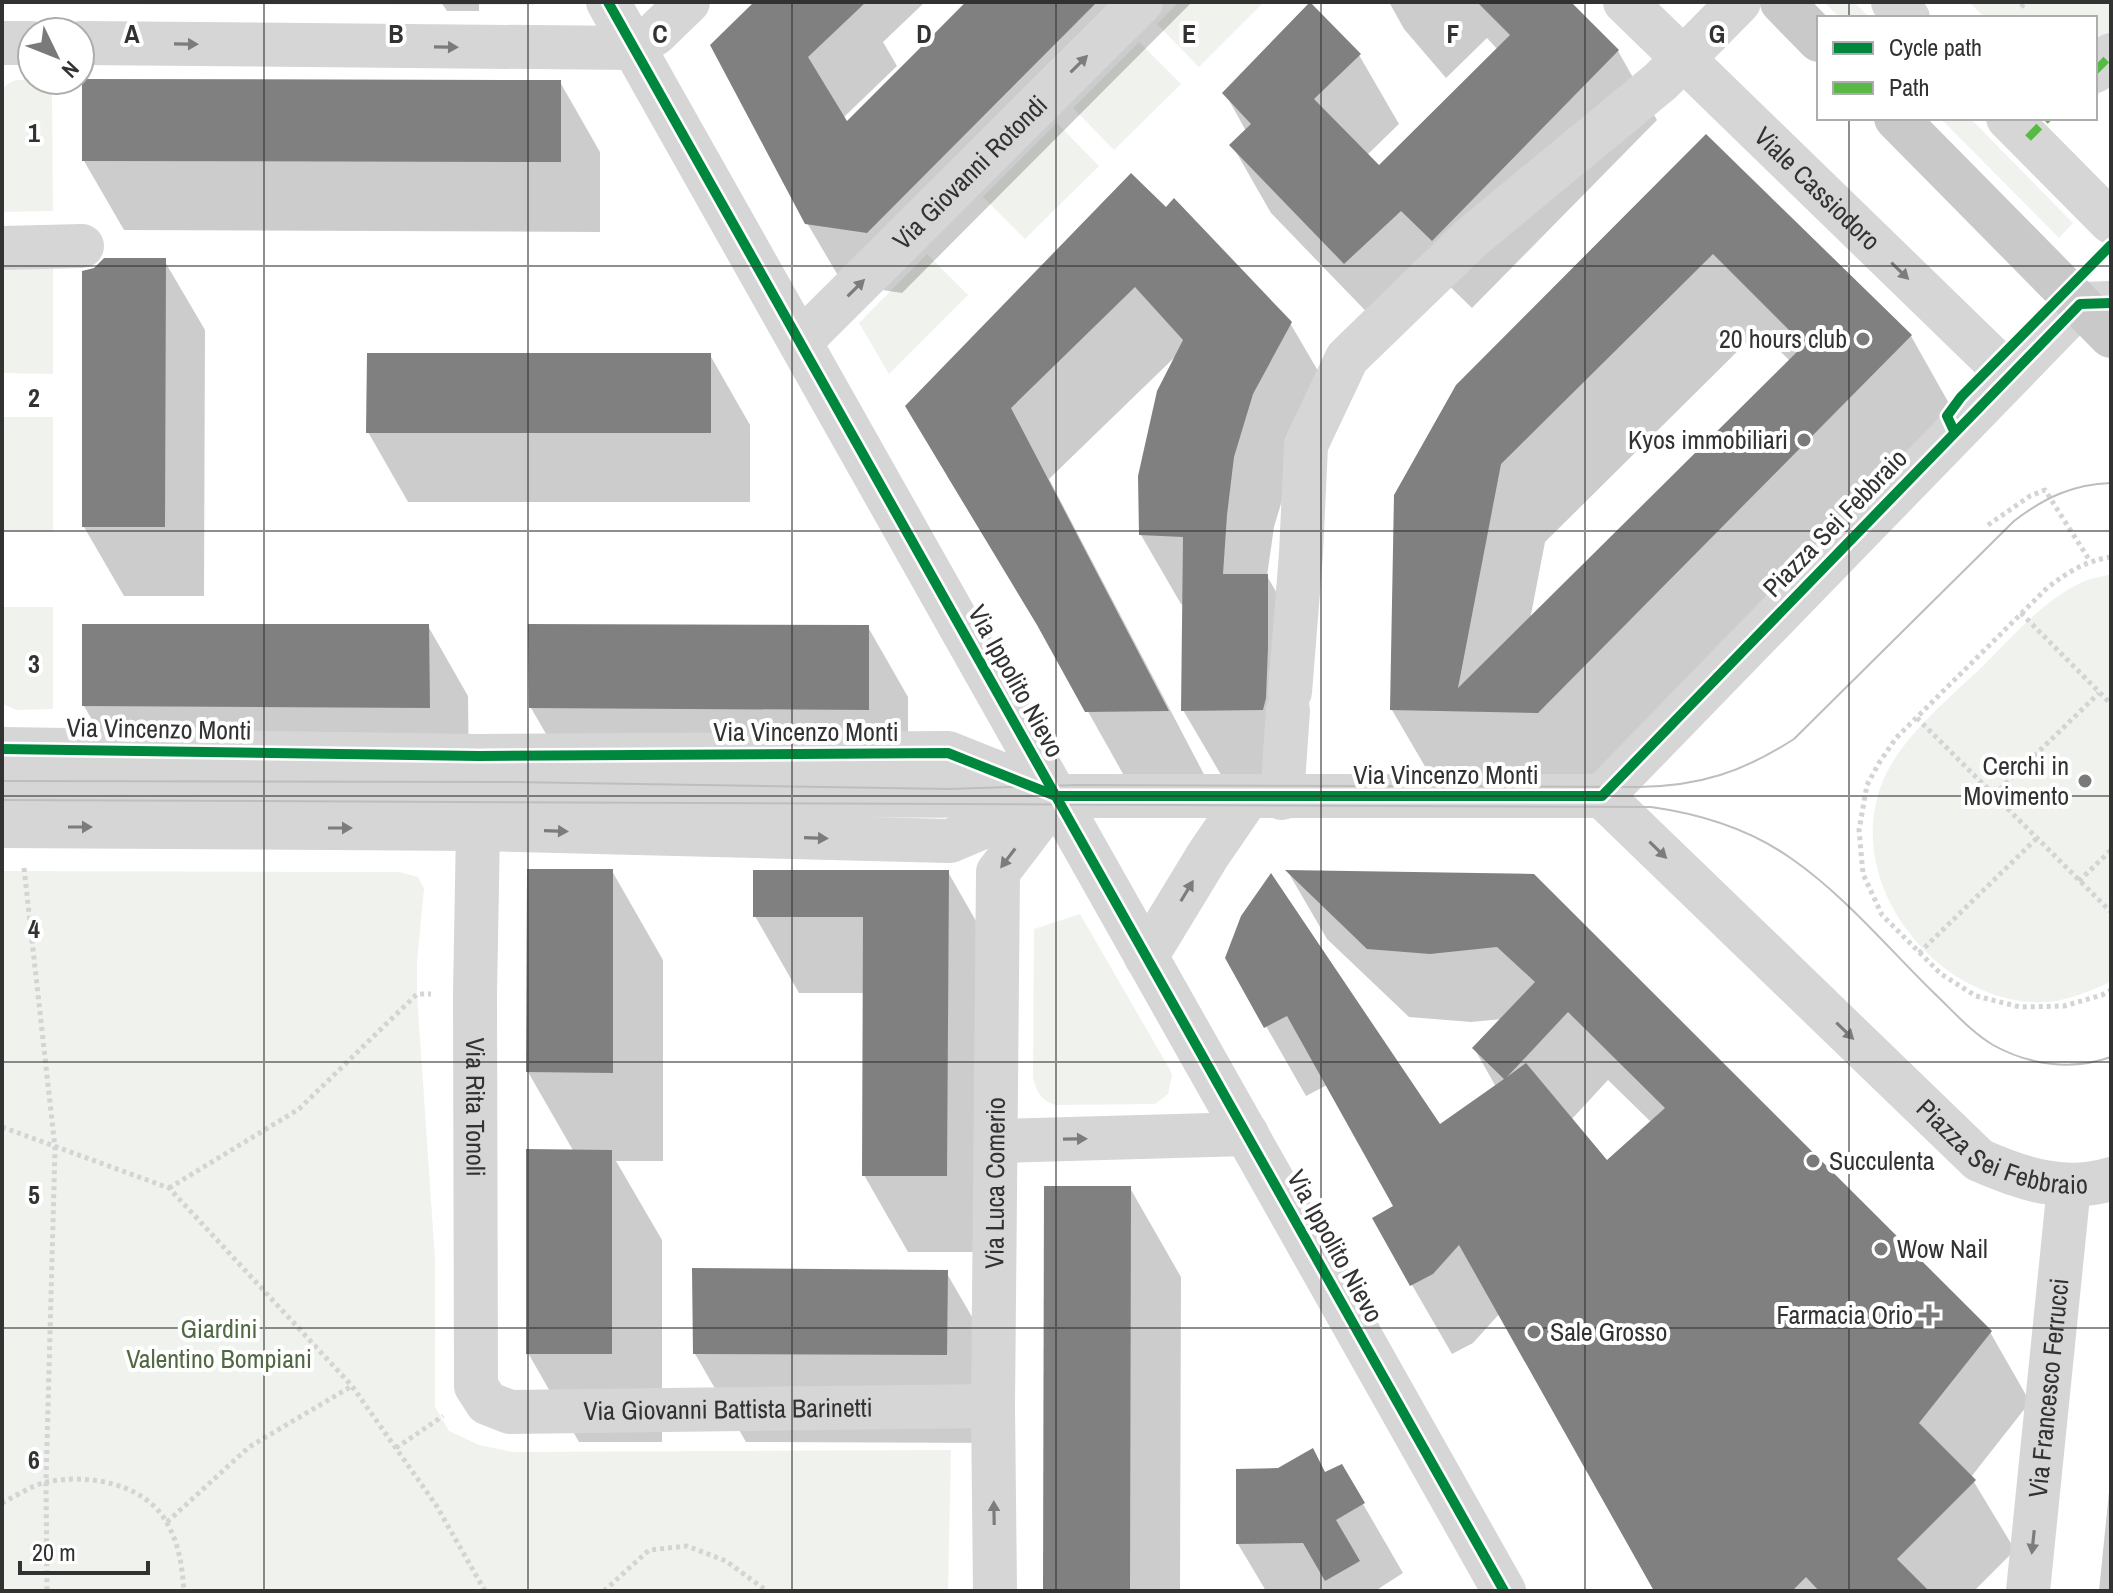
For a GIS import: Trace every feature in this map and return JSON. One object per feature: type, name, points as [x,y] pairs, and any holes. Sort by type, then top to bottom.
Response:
[{"type":"main road","points":[[1782,2],[1817,38]]},
{"type":"main road","points":[[1898,120],[2096,304],[2111,336]]},
{"type":"street","name":"Via Ippolito Nievo","points":[[608,2],[1504,1591]]},
{"type":"street","points":[[96,43],[634,48],[656,33],[688,2]]},
{"type":"street","name":"Via Giovanni Rotondi","points":[[800,342],[1141,2]]},
{"type":"street","name":"Viale Cassiodoro","points":[[1625,2],[2009,375]]},
{"type":"street","points":[[1146,957],[1208,855],[1265,798],[1289,701],[1306,445],[1347,358],[1471,238],[1683,61],[1739,2]]},
{"type":"street","points":[[2028,125],[2065,175],[2111,222]]},
{"type":"street","points":[[2,248],[82,246]]},
{"type":"street","name":"Piazza Sei Febbraio","points":[[2096,304],[2009,375],[1602,796],[1979,1160],[2041,1183],[2090,1185],[2111,1179]]},
{"type":"street","name":"Via Vincenzo Monti","points":[[2,749],[479,756],[948,753],[1056,796],[1602,796]]},
{"type":"street","points":[[2,792],[1056,796]]},
{"type":"street","name":"Via Vincenzo Monti","points":[[2,826],[478,829],[950,841],[1056,796]]},
{"type":"street","name":"Via Luca Comerio","points":[[995,1591],[993,1406],[998,872],[1056,796]]},
{"type":"street","name":"Via Rita Tonoli","points":[[463,1398],[478,829]]},
{"type":"street","points":[[997,1141],[1247,1134]]},
{"type":"street","name":"Via Francesco Ferrucci","points":[[2028,1591],[2069,1186]]},
{"type":"street","name":"Via Giovanni Battista Barinetti","points":[[463,1398],[510,1412],[993,1406]]},
{"type":"path","points":[[1988,525],[2030,496],[2045,490],[2090,561]]},
{"type":"path","points":[[2111,557],[2090,561],[2068,572],[2021,613],[1896,738],[1867,785],[1859,830],[1863,874],[1882,915],[1941,974],[1976,996],[2020,1007],[2064,1006],[2111,990]]},
{"type":"path","points":[[2021,613],[2111,704]]},
{"type":"path","points":[[1994,795],[2099,693]]},
{"type":"path","points":[[1917,718],[2111,912]]},
{"type":"path","points":[[1919,953],[2037,838]]},
{"type":"path","points":[[2079,881],[2111,850]]},
{"type":"path","points":[[24,863],[55,1148],[46,1482],[47,1591]]},
{"type":"path","points":[[169,1188],[299,1109],[417,994],[436,994]]},
{"type":"path","points":[[2,1127],[169,1188],[352,1386],[436,1505],[485,1591]]},
{"type":"path","points":[[167,1522],[249,1447],[352,1386]]},
{"type":"path","points":[[396,1448],[463,1398]]},
{"type":"path","points":[[2,1503],[46,1482],[99,1479],[142,1497],[167,1522],[181,1557],[184,1591]]},
{"type":"path","points":[[604,1591],[649,1550],[687,1546],[726,1561],[767,1591]]},
{"type":"green space","points":[[533,2],[535,5],[19,4]]},
{"type":"green space","points":[[1179,2],[1264,2],[1199,67],[1157,24]]},
{"type":"green space","points":[[1824,2],[1854,2],[1868,16],[1838,16]]},
{"type":"green space","points":[[1969,2],[2111,2],[2111,82],[2097,96],[2097,16],[1983,16]]},
{"type":"green space","points":[[1139,42],[1181,84],[1114,150],[1073,108]]},
{"type":"green space","points":[[16,80],[16,96],[52,96],[53,211],[2,212],[2,90]]},
{"type":"green space","points":[[1942,120],[1972,120],[2073,223],[2059,238]]},
{"type":"green space","points":[[1057,123],[1099,166],[1025,239],[983,197]]},
{"type":"green space","points":[[927,254],[968,295],[889,374],[859,323]]},
{"type":"green space","points":[[53,259],[53,374],[2,373],[2,260]]},
{"type":"green space","points":[[2,417],[53,417],[53,532],[2,532]]},
{"type":"green space","points":[[2111,574],[2111,982],[2051,1002],[2030,1002],[1992,994],[1957,977],[1926,952],[1901,921],[1883,886],[1874,849],[1875,810],[1887,772],[1907,742],[1932,714],[2042,608],[2082,582]]},
{"type":"green space","points":[[2,607],[53,607],[53,709],[17,710],[2,704]]},
{"type":"green space","name":"Giardini Valentino Bompiani","points":[[2,871],[399,872],[418,877],[424,888],[417,994],[435,1259],[435,1407],[449,1431],[479,1445],[512,1452],[951,1450],[948,1591],[2,1591]]},
{"type":"green space","points":[[1080,914],[1172,1075],[1168,1094],[1155,1104],[1056,1105],[1043,1098],[1036,1087],[1033,1077],[1034,929]]},
{"type":"building","points":[[754,2],[866,2],[808,57],[847,121],[966,2],[1097,2],[867,233],[805,224],[710,45]]},
{"type":"building","points":[[1310,2],[1361,54],[1314,99],[1379,165],[1510,35],[1477,2],[1571,2],[1619,50],[1432,241],[1401,211],[1344,264],[1229,145],[1251,124],[1222,93]]},
{"type":"building","points":[[96,79],[561,80],[561,162],[82,161],[82,96],[96,96]]},
{"type":"building","points":[[1706,134],[1912,335],[1538,713],[1390,710],[1394,495],[1456,385]],"holes":[[[1713,254],[1804,345],[1458,688],[1501,464]]]},
{"type":"building","points":[[1131,173],[1166,207],[1174,198],[1292,322],[1253,394],[1234,457],[1227,515],[1223,574],[1268,574],[1268,648],[1263,710],[1181,711],[1183,537],[1139,535],[1138,476],[1157,391],[1183,340],[1135,287],[1011,408],[1169,711],[1085,712],[1037,625],[905,406]]},
{"type":"building","points":[[104,258],[166,258],[165,527],[82,527],[82,271],[94,268]]},
{"type":"building","points":[[367,353],[711,353],[711,433],[366,433]]},
{"type":"building","points":[[82,624],[429,624],[430,708],[82,706]]},
{"type":"building","points":[[528,624],[869,625],[869,710],[529,708]]},
{"type":"building","points":[[527,869],[613,869],[613,1073],[526,1072]]},
{"type":"building","points":[[753,870],[949,870],[947,1176],[862,1176],[863,917],[753,917]]},
{"type":"building","points":[[1285,870],[1534,874],[1992,1331],[1919,1423],[1976,1480],[1897,1559],[1929,1591],[1819,1591],[1806,1577],[1792,1591],[1654,1591],[1459,1245],[1433,1274],[1410,1286],[1372,1218],[1393,1206],[1287,1016],[1264,1028],[1225,958],[1241,916],[1271,873],[1440,1124],[1504,1079],[1472,1048],[1535,982],[1497,947],[1430,954],[1367,949]],"holes":[[[1568,1012],[1665,1108],[1607,1160],[1526,1063],[1507,1077]]]},
{"type":"building","points":[[526,1149],[612,1150],[612,1354],[526,1354]]},
{"type":"building","points":[[1044,1186],[1131,1186],[1130,1591],[1043,1591]]},
{"type":"building","points":[[692,1268],[948,1270],[947,1355],[693,1354]]},
{"type":"building","points":[[1313,1448],[1325,1472],[1342,1464],[1365,1503],[1336,1520],[1360,1561],[1325,1581],[1303,1543],[1236,1544],[1236,1469],[1278,1468]]},
{"type":"tram line","points":[[2,781],[513,782],[949,789],[1077,785],[1639,787],[1682,784],[1739,768],[1794,739],[2014,521],[2060,494],[2084,486],[2111,483]]},
{"type":"tram line","points":[[2,800],[1651,807],[1724,824],[1759,839],[1792,859],[1848,906],[1962,1021],[1993,1045],[2021,1057],[2051,1064],[2081,1064],[2111,1057]]},
{"type":"marked path","points":[[2097,69],[2111,55]]},
{"type":"marked path","points":[[2028,138],[2046,120]]},
{"type":"cycle path","points":[[608,2],[1504,1591]]},
{"type":"cycle path","points":[[1954,431],[1947,416],[1961,397],[2111,245]]},
{"type":"cycle path","points":[[2,749],[479,756],[948,753],[1056,796],[1602,796],[2080,304],[2111,303]]},
{"type":"place","name":"20 hours club","points":[[1863,339]]},
{"type":"place","name":"Kyos immobiliari","points":[[1804,440]]},
{"type":"place","name":"Cerchi in Movimento","points":[[2085,781]]},
{"type":"place","name":"Succulenta","points":[[1813,1161]]},
{"type":"place","name":"Wow Nail","points":[[1881,1249]]},
{"type":"place","name":"Farmacia Orio","points":[[1929,1315]]},
{"type":"place","name":"Sale Grosso","points":[[1534,1332]]}]
